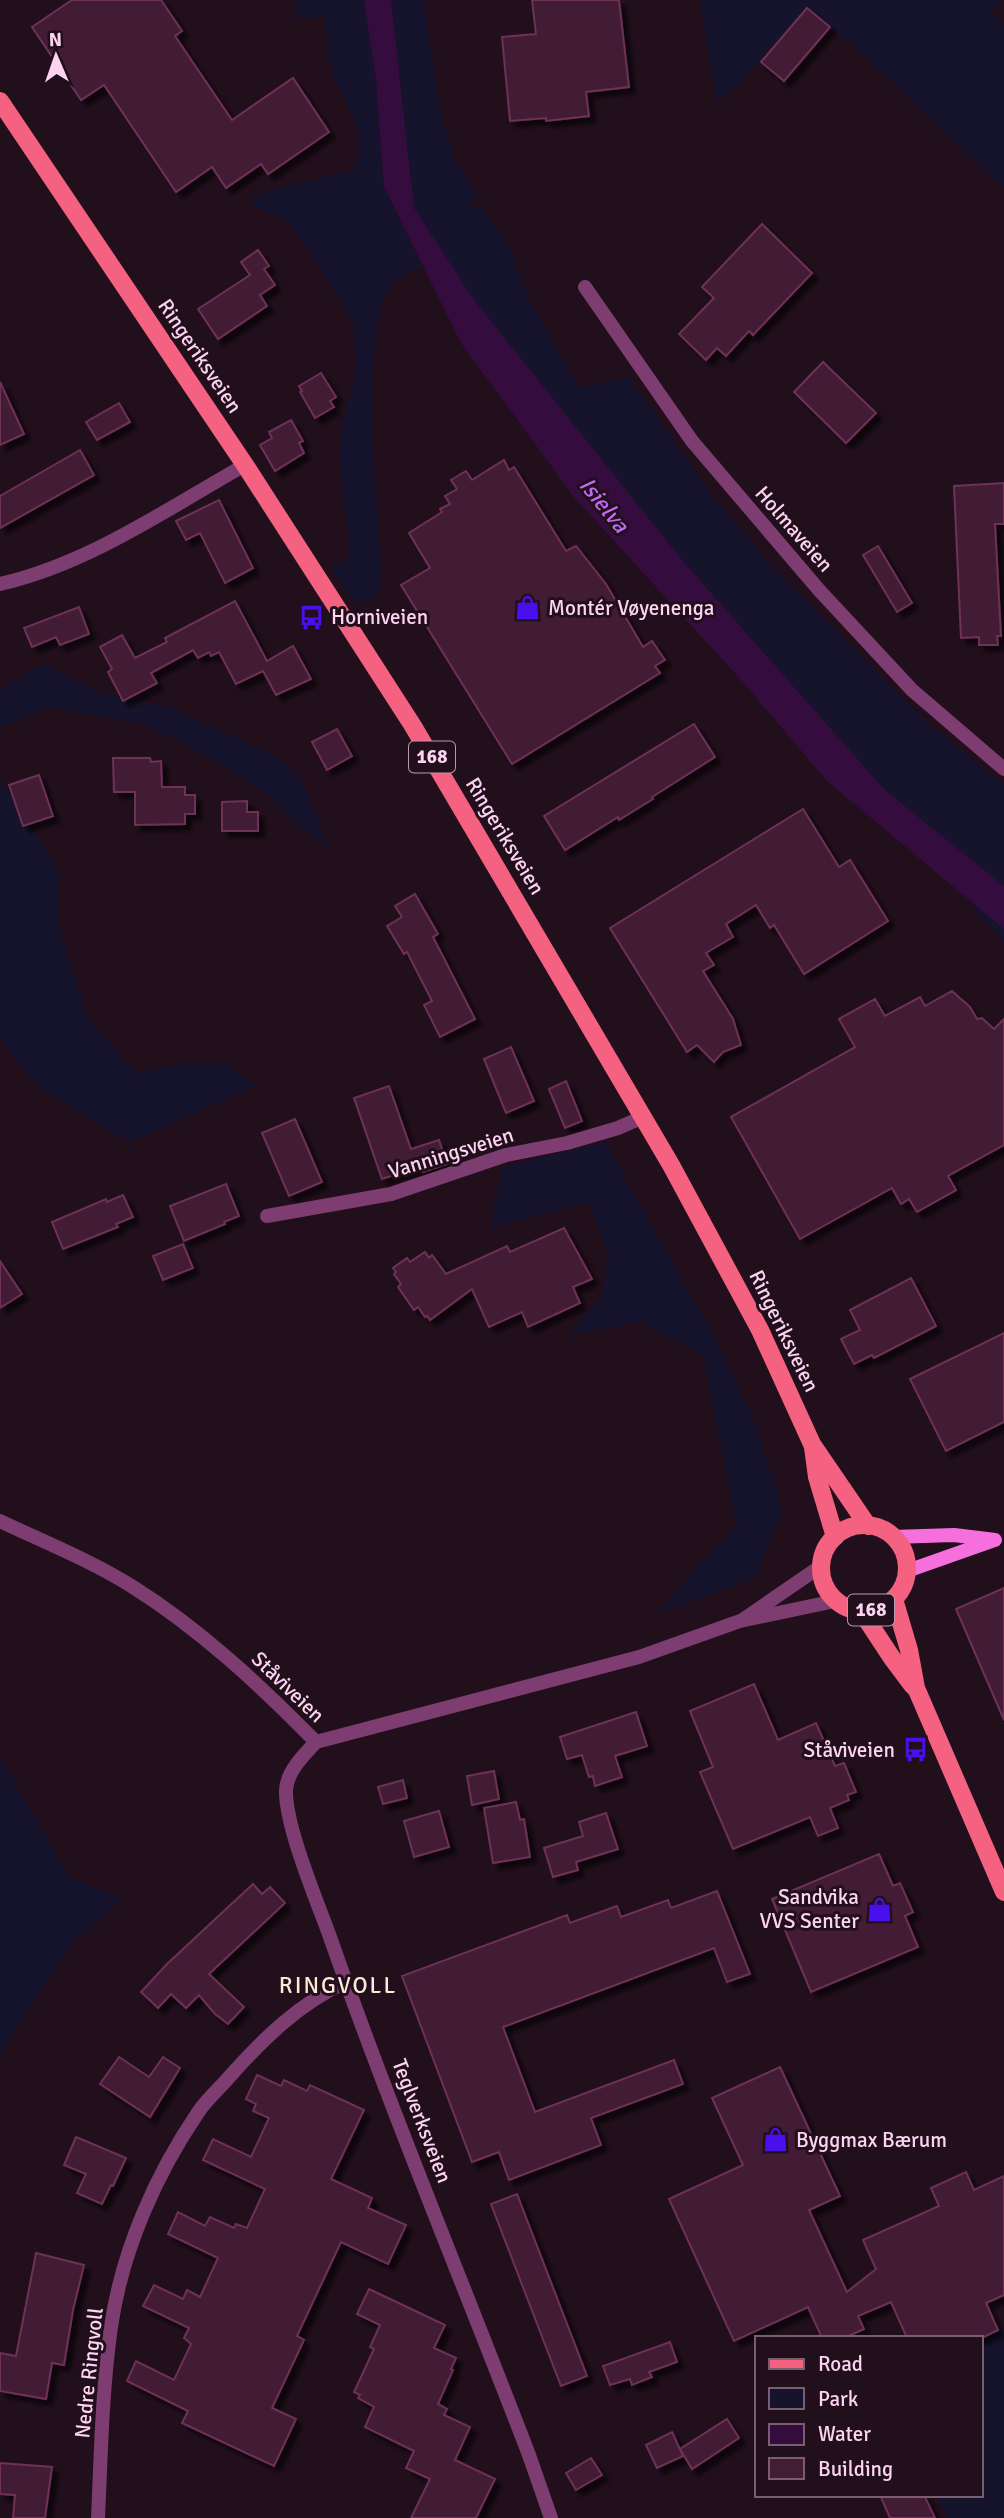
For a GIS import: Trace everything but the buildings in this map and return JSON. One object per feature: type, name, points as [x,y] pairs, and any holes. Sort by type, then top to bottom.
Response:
[{"type":"main road","name":"Ringeriksveien","points":[[0,101],[245,466],[413,726],[643,1116],[739,1289],[812,1444],[868,1526]]},
{"type":"main road","name":"Ringeriksveien","points":[[812,1444],[817,1477],[835,1537]]},
{"type":"main road","points":[[821,1566],[828,1545],[845,1530],[868,1526],[893,1537]]},
{"type":"main road","name":"168","points":[[821,1566],[827,1591],[835,1601],[861,1611],[879,1608],[894,1599],[907,1571],[904,1552],[893,1537]]},
{"type":"main road","name":"168","points":[[894,1599],[909,1650],[916,1688],[1004,1892]]},
{"type":"main road","name":"168","points":[[861,1611],[916,1688]]},
{"type":"street","name":"Holmaveien","points":[[585,287],[692,441],[819,590],[912,690],[1004,769]]},
{"type":"street","points":[[0,584],[26,578],[90,553],[245,466]]},
{"type":"street","name":"Vanningsveien","points":[[267,1216],[391,1194],[506,1155],[567,1143],[618,1128],[643,1116]]},
{"type":"street","name":"Ståviveien","points":[[0,1521],[131,1586],[179,1618],[271,1697],[316,1742],[639,1657],[740,1621],[835,1601]]},
{"type":"street","points":[[893,1537],[954,1535],[1000,1539]]},
{"type":"street","points":[[907,1571],[1000,1539]]},
{"type":"street","name":"Ståviveien","points":[[740,1621],[821,1566]]},
{"type":"street","name":"Teglverksveien","points":[[316,1742],[297,1762],[286,1787],[287,1804],[299,1850],[346,1982],[551,2518]]},
{"type":"street","name":"Nedre Ringvoll","points":[[98,2518],[111,2325],[127,2258],[156,2184],[200,2110],[253,2050],[300,2009],[346,1982]]},
{"type":"green space","points":[[295,0],[364,0],[376,80],[384,187],[423,267],[401,276],[391,285],[381,308],[375,342],[372,425],[382,577],[376,596],[370,602],[358,603],[348,594],[331,567],[347,558],[350,546],[339,460],[341,428],[355,378],[352,321],[305,244],[284,219],[249,204],[260,193],[350,171],[357,159],[358,135],[332,68],[325,16],[298,19]]},
{"type":"green space","points":[[391,0],[424,0],[440,114],[456,161],[478,197],[470,201],[474,209],[481,205],[510,248],[527,295],[579,388],[629,377],[713,497],[772,566],[933,728],[1004,784],[1004,886],[885,790],[682,560],[475,301],[414,208]]},
{"type":"green space","points":[[700,0],[1000,0],[992,13],[1004,26],[1004,188],[855,47],[807,8],[761,62],[717,103]]},
{"type":"green space","points":[[43,664],[103,694],[168,707],[276,756],[303,782],[329,848],[304,831],[269,796],[187,744],[138,723],[50,707],[0,728],[0,690]]},
{"type":"green space","points":[[0,778],[59,873],[58,924],[88,1018],[136,1073],[189,1062],[228,1065],[256,1086],[130,1142],[38,1087],[0,1039]]},
{"type":"green space","points":[[963,894],[1004,929],[1004,944],[1001,940]]},
{"type":"green space","points":[[605,1142],[716,1340],[755,1423],[783,1508],[755,1578],[657,1614],[698,1566],[737,1527],[702,1354],[639,1322],[568,1335],[601,1298],[609,1256],[588,1202],[490,1228],[502,1167]]},
{"type":"green space","points":[[0,1757],[70,1878],[123,1899],[73,1942],[0,2055]]},
{"type":"green space","points":[[1004,2330],[1004,2518],[947,2518],[938,2497],[983,2497],[983,2337]]},
{"type":"water","name":"Isielva","points":[[364,0],[391,0],[414,208],[475,301],[682,560],[885,790],[1004,886],[1004,929],[827,781],[742,681],[574,497],[461,343],[384,187],[376,80]]},
{"type":"place","name":"Montér Vøyenenga","points":[[528,608]]},
{"type":"place","name":"Horniveien","points":[[311,617]]},
{"type":"place","name":"Ståviveien","points":[[915,1750]]},
{"type":"place","name":"Sandvika VVS Senter","points":[[879,1909]]},
{"type":"place","name":"Byggmax Bærum","points":[[776,2140]]},
{"type":"district","name":"RINGVOLL","points":[[338,1985]]}]
